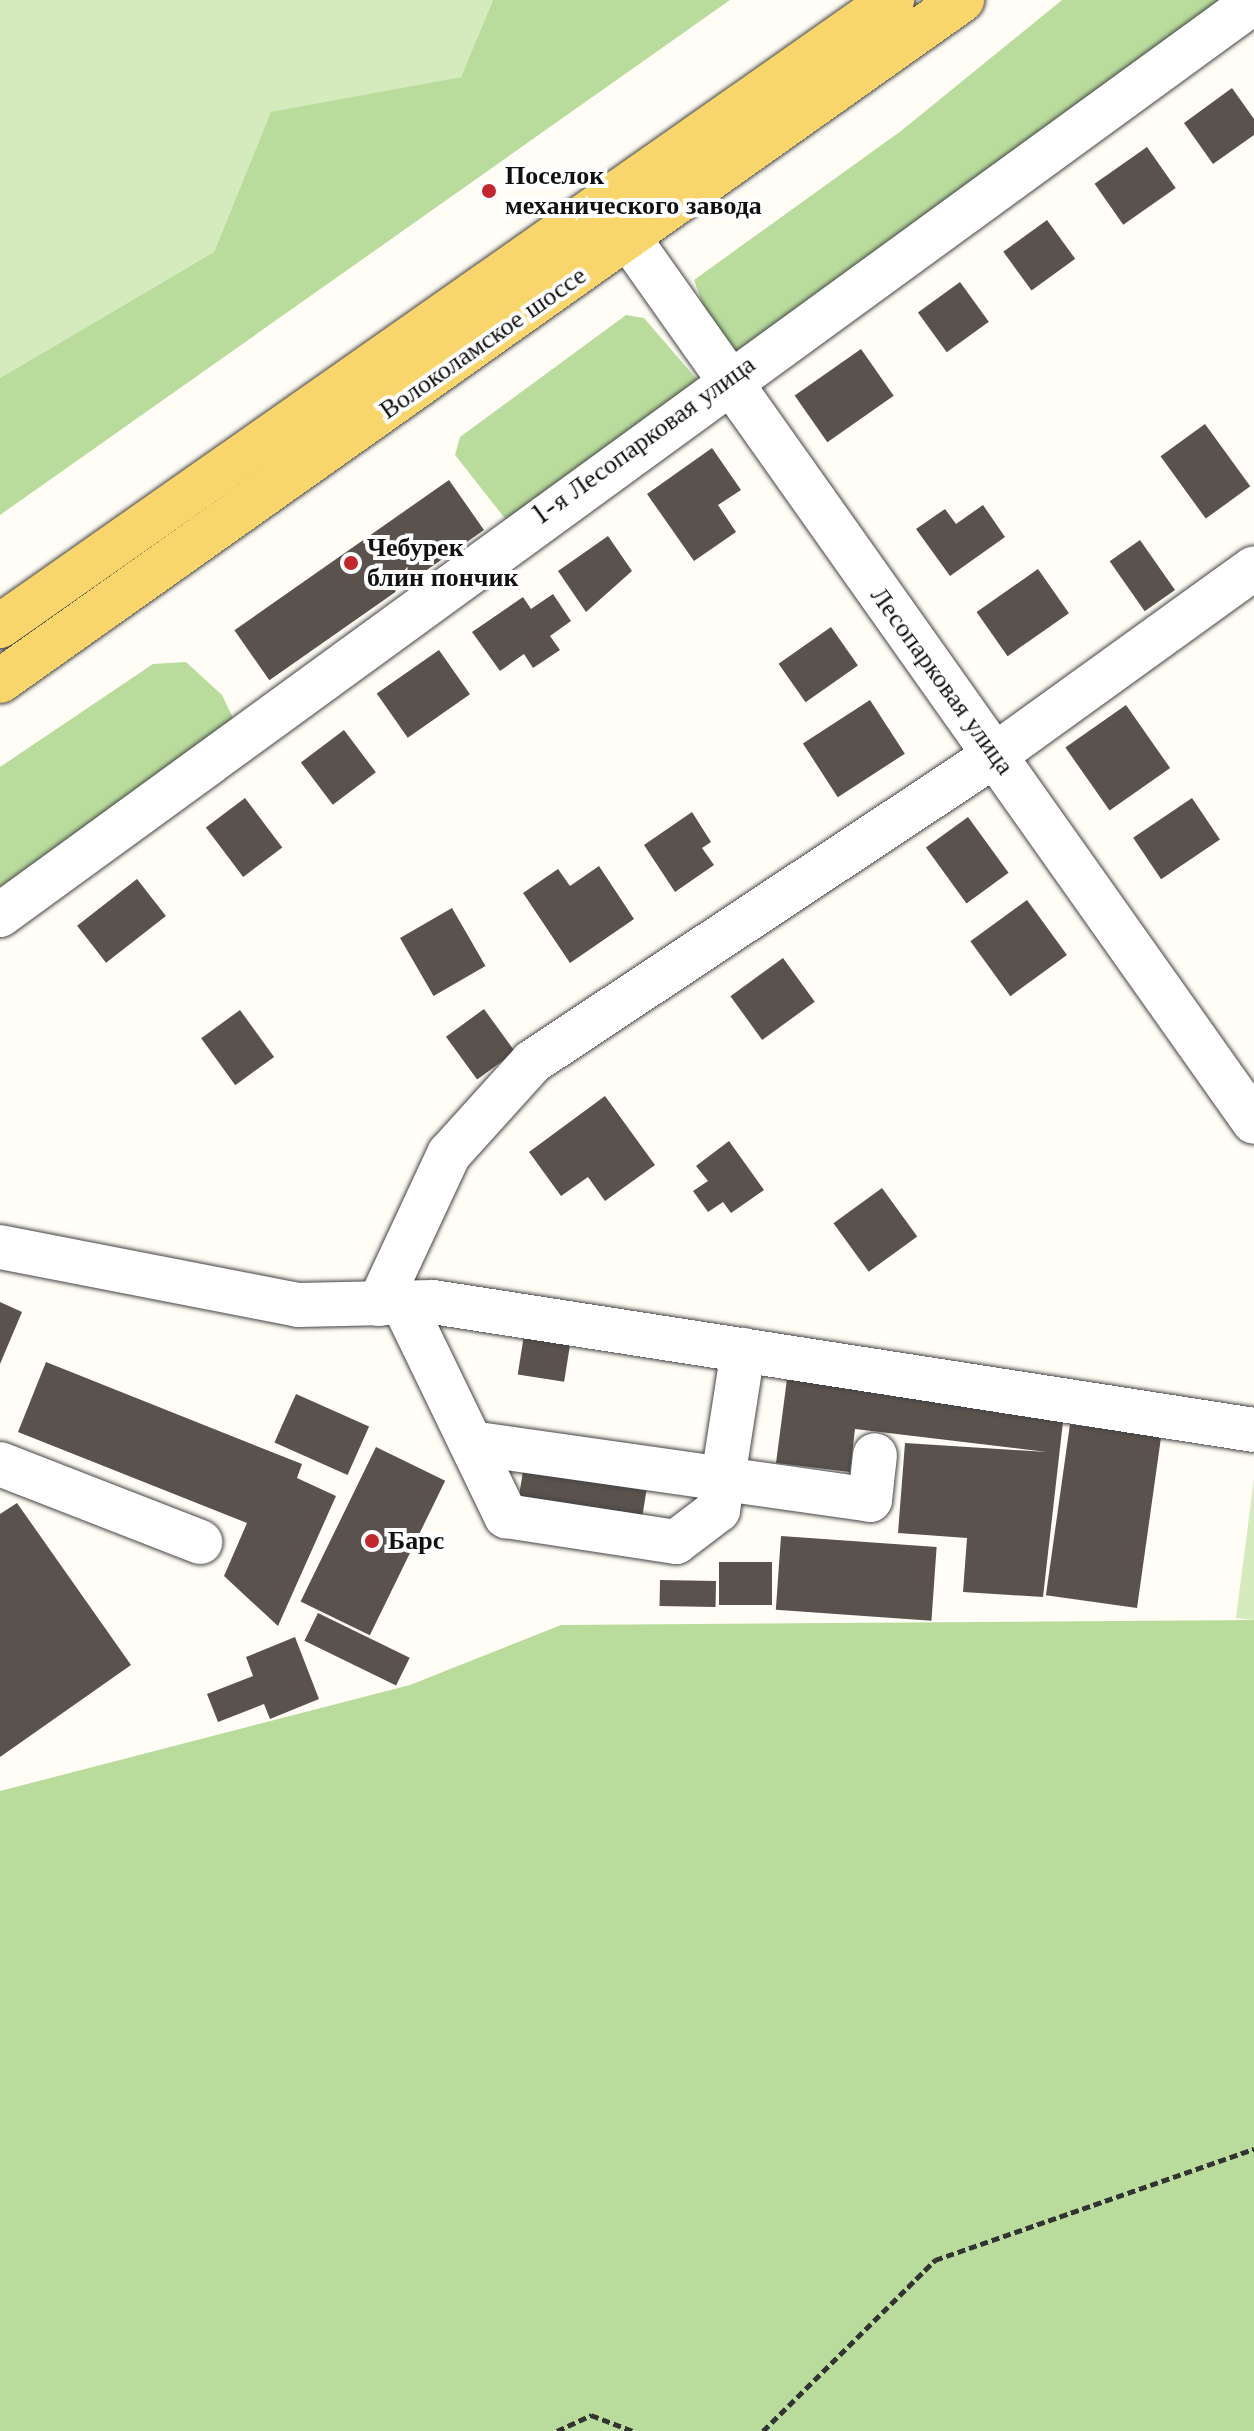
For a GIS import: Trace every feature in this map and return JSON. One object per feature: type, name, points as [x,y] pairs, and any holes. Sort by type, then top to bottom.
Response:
[{"type":"main road","name":"Волоколамское шоссе","points":[[0,626],[892,0]]},
{"type":"main road","name":"Волоколамское шоссе","points":[[0,681],[630,240],[962,0]]},
{"type":"street","name":"1-я Лесопарковая улица","points":[[0,915],[726,380],[1254,2]]},
{"type":"street","name":"Лесопарковая улица","points":[[630,240],[726,380],[1254,1120]]},
{"type":"street","points":[[391,1304],[449,1154],[532,1062],[995,755],[1254,568]]},
{"type":"street","points":[[0,1247],[298,1305],[433,1302],[1254,1430]]},
{"type":"street","points":[[391,1304],[471,1443],[506,1516],[676,1542],[718,1510],[743,1350]]},
{"type":"street","points":[[471,1443],[722,1482],[870,1500],[875,1455]]},
{"type":"street","points":[[0,1464],[200,1542]]},
{"type":"path","points":[[763,2431],[935,2260],[1254,2149]]},
{"type":"path","points":[[557,2431],[591,2415],[633,2431]]},
{"type":"green space","points":[[0,0],[493,0],[461,77],[271,113],[214,252],[0,378]]},
{"type":"green space","points":[[493,0],[730,0],[0,515],[0,378],[214,252],[271,112],[461,77]]},
{"type":"green space","points":[[1062,0],[1235,0],[734,357],[710,325],[694,280],[901,131]]},
{"type":"green space","points":[[626,315],[644,318],[700,383],[507,521],[455,455],[460,437]]},
{"type":"green space","points":[[186,662],[222,695],[234,720],[0,887],[0,767],[153,664]]},
{"type":"green space","points":[[1254,1478],[1254,1620],[1236,1618]]},
{"type":"green space","points":[[1254,1620],[1254,2431],[0,2431],[0,1791],[410,1685],[561,1625]]},
{"type":"building","points":[[1232,88],[1254,119],[1254,135],[1213,164],[1184,123]]},
{"type":"building","points":[[1147,147],[1176,188],[1123,225],[1095,184]]},
{"type":"building","points":[[1047,220],[1075,259],[1032,291],[1003,252]]},
{"type":"building","points":[[960,282],[989,322],[947,352],[918,313]]},
{"type":"building","points":[[861,349],[894,396],[827,442],[795,395]]},
{"type":"building","points":[[1205,424],[1250,486],[1206,519],[1161,456]]},
{"type":"building","points":[[712,448],[741,490],[718,505],[736,532],[694,561],[647,494]]},
{"type":"building","points":[[449,480],[484,530],[269,680],[234,630]]},
{"type":"building","points":[[983,505],[1005,537],[950,576],[916,529],[945,509],[956,524]]},
{"type":"building","points":[[608,536],[632,571],[586,612],[558,571]]},
{"type":"building","points":[[1140,540],[1175,590],[1145,611],[1110,561]]},
{"type":"building","points":[[1038,569],[1069,613],[1008,656],[977,612]]},
{"type":"building","points":[[553,594],[571,621],[550,636],[560,650],[533,668],[524,654],[500,671],[472,632],[523,597],[531,609]]},
{"type":"building","points":[[831,627],[858,666],[806,702],[779,664]]},
{"type":"building","points":[[439,650],[470,694],[408,738],[377,694]]},
{"type":"building","points":[[870,700],[905,754],[838,797],[803,744]]},
{"type":"building","points":[[1126,705],[1170,768],[1110,811],[1065,747]]},
{"type":"building","points":[[344,730],[376,772],[333,805],[301,762]]},
{"type":"building","points":[[245,798],[282,848],[243,877],[206,827]]},
{"type":"building","points":[[1192,798],[1220,839],[1161,879],[1133,838]]},
{"type":"building","points":[[692,812],[711,842],[702,848],[714,865],[675,892],[644,845]]},
{"type":"building","points":[[968,817],[1009,873],[966,903],[926,848]]},
{"type":"building","points":[[599,866],[634,919],[570,963],[523,893],[558,869],[570,886]]},
{"type":"building","points":[[137,879],[166,916],[106,963],[77,926]]},
{"type":"building","points":[[1027,900],[1067,955],[1010,996],[970,941]]},
{"type":"building","points":[[452,908],[486,966],[434,996],[400,938]]},
{"type":"building","points":[[783,958],[815,1002],[762,1040],[730,996]]},
{"type":"building","points":[[484,1009],[515,1052],[477,1080],[446,1037]]},
{"type":"building","points":[[240,1010],[274,1057],[235,1085],[201,1038]]},
{"type":"building","points":[[605,1096],[655,1165],[605,1201],[588,1177],[561,1196],[529,1152]]},
{"type":"building","points":[[729,1141],[764,1190],[731,1213],[723,1202],[708,1212],[693,1191],[708,1181],[696,1166]]},
{"type":"building","points":[[882,1188],[917,1237],[869,1272],[833,1223]]},
{"type":"building","points":[[0,1302],[22,1312],[0,1364]]},
{"type":"building","points":[[524,1335],[570,1342],[564,1382],[518,1375]]},
{"type":"building","points":[[46,1362],[302,1464],[297,1478],[336,1496],[278,1626],[224,1576],[247,1523],[18,1432]]},
{"type":"building","points":[[787,1379],[1064,1413],[1043,1597],[963,1592],[967,1538],[898,1533],[905,1443],[1047,1452],[855,1429],[850,1472],[776,1463]]},
{"type":"building","points":[[296,1394],[369,1427],[348,1475],[274,1442]]},
{"type":"building","points":[[1070,1424],[1161,1437],[1137,1608],[1046,1595]]},
{"type":"building","name":"Барс","points":[[376,1447],[445,1481],[370,1635],[301,1602]]},
{"type":"building","points":[[523,1471],[646,1491],[641,1525],[518,1506]]},
{"type":"building","points":[[17,1503],[131,1665],[0,1757],[0,1514]]},
{"type":"building","points":[[781,1536],[937,1547],[931,1621],[776,1610]]},
{"type":"building","points":[[719,1562],[772,1562],[772,1605],[719,1605]]},
{"type":"building","points":[[660,1580],[716,1581],[716,1607],[660,1606]]},
{"type":"building","points":[[318,1613],[410,1658],[396,1686],[304,1641]]},
{"type":"building","points":[[295,1637],[319,1699],[270,1719],[264,1704],[218,1722],[207,1694],[253,1676],[246,1657]]},
{"type":"place","name":"Поселок механического завода","points":[[489,191]]},
{"type":"place","name":"Чебурек блин пончик","points":[[351,563]]},
{"type":"place","name":"Барс","points":[[372,1541]]}]
